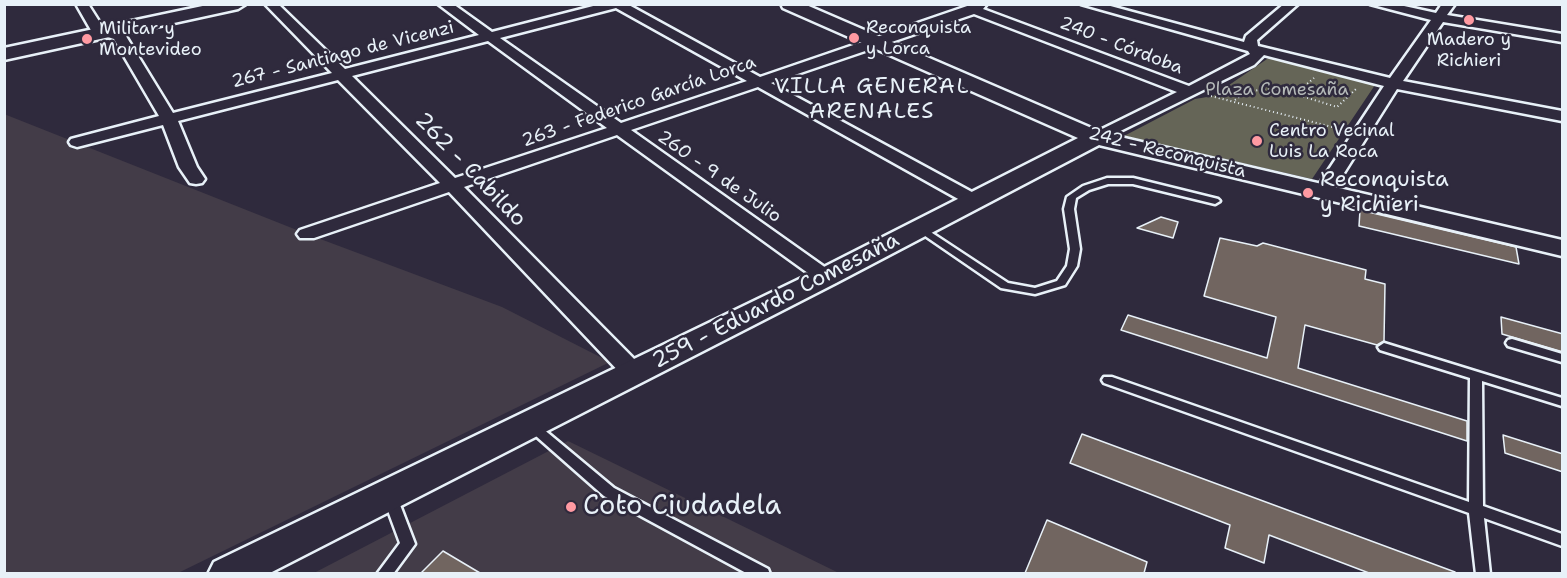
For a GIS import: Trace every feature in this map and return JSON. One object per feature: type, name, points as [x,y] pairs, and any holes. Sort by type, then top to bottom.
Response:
[{"type":"street","points":[[82,4],[97,29],[119,36],[169,119],[188,167],[196,179]]},
{"type":"street","points":[[4,54],[238,4]]},
{"type":"street","name":"262 - Cabildo","points":[[271,4],[452,185],[633,372]]},
{"type":"street","name":"260 - 9 de Julio","points":[[444,4],[826,277]]},
{"type":"street","name":"242 - Reconquista","points":[[789,4],[1096,138],[1563,248]]},
{"type":"street","points":[[1087,4],[1393,84],[1563,116]]},
{"type":"street","points":[[1114,12],[1126,4]]},
{"type":"street","name":"259 - Eduardo Comesaña","points":[[228,573],[826,277],[1249,62],[1257,55],[1250,43],[1255,35],[1292,4]]},
{"type":"street","points":[[1376,4],[1440,18],[1563,38]]},
{"type":"street","points":[[1323,192],[1393,84],[1449,4]]},
{"type":"street","points":[[617,5],[975,201]]},
{"type":"street","name":"267 - Santiago de Vicenzi","points":[[77,142],[617,5]]},
{"type":"street","name":"263 - Federico García Lorca","points":[[307,234],[977,7]]},
{"type":"street","name":"240 - Córdoba","points":[[977,7],[1189,91]]},
{"type":"lane","points":[[920,229],[1005,286],[1035,291],[1061,283],[1072,266],[1075,249],[1069,209],[1072,197],[1086,188],[1107,181],[1133,181],[1215,201]]},
{"type":"lane","points":[[1512,344],[1563,358]]},
{"type":"lane","points":[[1384,347],[1563,402]]},
{"type":"lane","points":[[1476,376],[1476,510],[1483,573]]},
{"type":"lane","points":[[1108,380],[1563,540]]},
{"type":"lane","points":[[530,423],[609,492],[763,573]]},
{"type":"lane","points":[[384,573],[408,544],[389,494]]},
{"type":"path","points":[[1295,94],[1318,75]]},
{"type":"path","points":[[1235,100],[1243,93],[1255,90],[1295,94],[1337,107],[1359,86],[1349,84]]},
{"type":"path","points":[[1189,91],[1235,100],[1360,134]]},
{"type":"shaded area","points":[[4,114],[307,234],[502,307],[610,362],[178,573],[5,573]]},
{"type":"shaded area","name":"Coto Ciudadela","points":[[568,441],[839,573],[312,574]]},
{"type":"green space","name":"Plaza Comesaña","points":[[1270,57],[1375,85],[1312,179],[1124,136],[1195,99],[1213,96]]},
{"type":"building","points":[[1360,210],[1516,247],[1519,264],[1359,226]]},
{"type":"building","points":[[1161,217],[1178,222],[1173,238],[1137,228]]},
{"type":"building","points":[[1220,238],[1257,246],[1263,243],[1366,270],[1365,279],[1385,284],[1384,341],[1377,345],[1305,325],[1298,368],[1467,421],[1467,441],[1121,330],[1128,315],[1267,358],[1276,317],[1204,296]]},
{"type":"building","points":[[1501,317],[1563,334],[1563,352],[1502,334]]},
{"type":"building","points":[[1082,434],[1455,572],[1369,573],[1269,535],[1264,563],[1225,548],[1230,525],[1070,463]]},
{"type":"building","points":[[1503,435],[1563,454],[1563,472],[1505,453]]},
{"type":"building","points":[[1047,520],[1147,562],[1144,573],[1025,573]]},
{"type":"building","points":[[443,551],[480,573],[421,573]]},
{"type":"place","name":"Madero y Richieri","points":[[1469,20]]},
{"type":"place","name":"Reconquista y Lorca","points":[[854,38]]},
{"type":"place","name":"Militar y Montevideo","points":[[87,39]]},
{"type":"place","name":"Centro Vecinal Luis La Roca","points":[[1257,141]]},
{"type":"place","name":"Reconquista y Richieri","points":[[1308,193]]},
{"type":"place","name":"Coto Ciudadela","points":[[571,507]]},
{"type":"district","name":"VILLA GENERAL ARENALES","points":[[872,100]]}]
